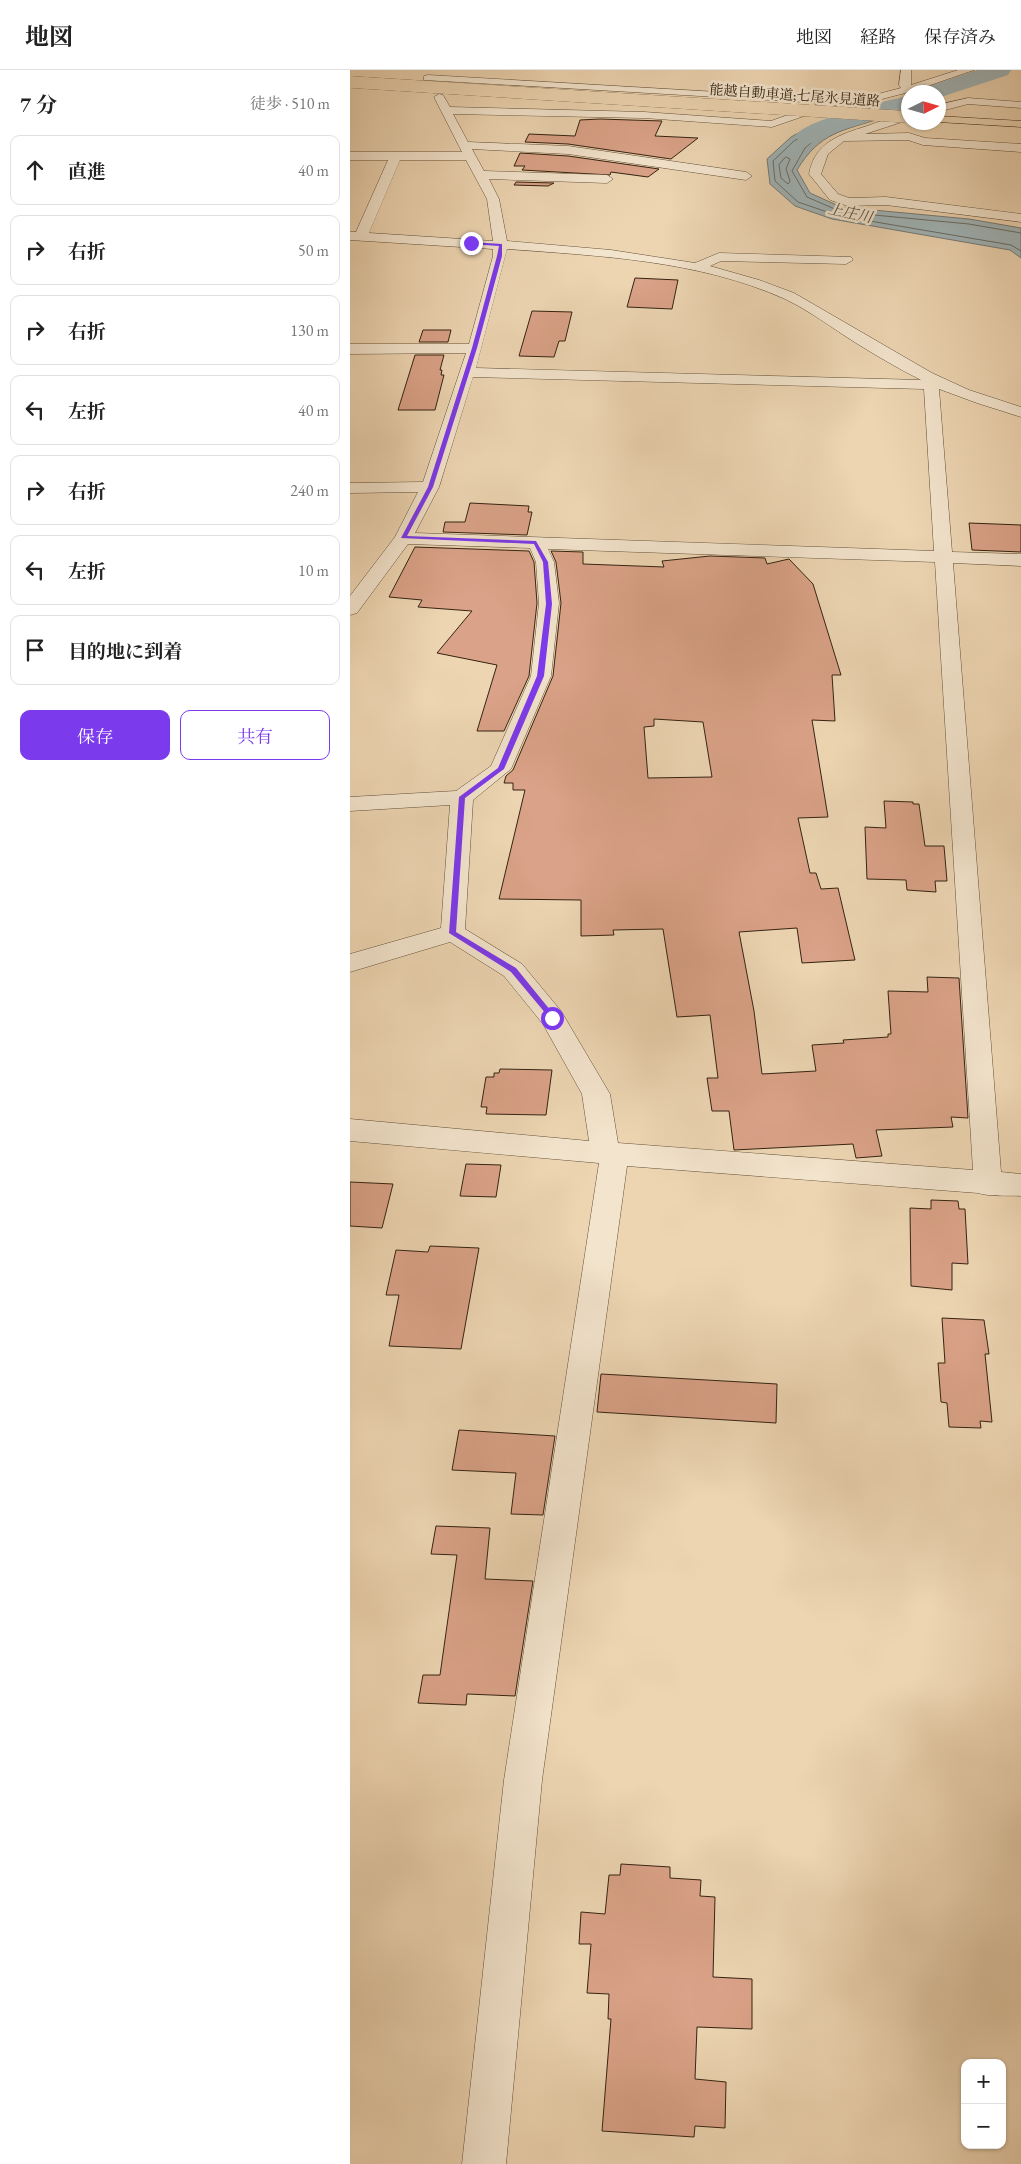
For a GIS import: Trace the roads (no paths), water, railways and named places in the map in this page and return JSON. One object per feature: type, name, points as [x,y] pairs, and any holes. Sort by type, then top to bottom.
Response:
[{"type":"highway","name":"能越自動車道;七尾氷見道路","points":[[350,81],[901,116]]},
{"type":"highway","points":[[946,117],[1021,122]]},
{"type":"street","points":[[904,85],[906,70]]},
{"type":"street","points":[[922,85],[969,70]]},
{"type":"street","points":[[426,74],[615,91],[855,103],[901,91]]},
{"type":"street","points":[[350,609],[404,538],[430,487],[475,348],[501,245],[493,199],[426,74]]},
{"type":"street","points":[[606,114],[615,91]]},
{"type":"street","points":[[446,110],[606,114],[772,124],[838,101]]},
{"type":"street","points":[[946,107],[968,101],[1021,105]]},
{"type":"street","points":[[946,114],[986,103]]},
{"type":"street","points":[[901,118],[841,138],[825,147],[817,159],[815,174],[834,197],[848,202],[886,201],[1021,218]]},
{"type":"street","points":[[902,130],[909,136]]},
{"type":"street","points":[[841,138],[909,136],[923,141],[1021,148]]},
{"type":"street","points":[[350,156],[396,156],[468,151],[568,150],[746,176]]},
{"type":"street","points":[[396,156],[355,236],[590,250],[697,268],[789,296],[818,311],[931,383],[990,404],[1021,412]]},
{"type":"street","points":[[483,179],[607,179]]},
{"type":"street","points":[[483,179],[512,183]]},
{"type":"street","points":[[697,268],[719,257],[846,260]]},
{"type":"street","points":[[350,349],[475,348]]},
{"type":"street","points":[[467,372],[931,383]]},
{"type":"street","points":[[931,383],[988,1185]]},
{"type":"street","points":[[350,488],[430,487]]},
{"type":"street","points":[[404,538],[1021,560]]},
{"type":"street","points":[[350,804],[462,797],[500,769],[540,676],[549,604],[545,562],[536,542]]},
{"type":"street","points":[[453,933],[462,797]]},
{"type":"street","points":[[350,963],[453,933],[513,970],[552,1018],[596,1094],[610,1153],[523,1780],[484,2164]]},
{"type":"street","points":[[350,1130],[988,1185],[1021,1186]]},
{"type":"water","points":[[843,116],[882,118],[844,130],[823,140],[814,148],[797,170],[810,193],[841,207],[969,219],[1021,228],[1021,258],[1010,250],[832,219],[795,206],[770,184],[767,159],[791,137],[811,126]]},
{"type":"waterway","name":"上庄川","points":[[946,88],[1000,70]]},
{"type":"waterway","name":"上庄川","points":[[808,136],[826,127],[901,105]]}]
